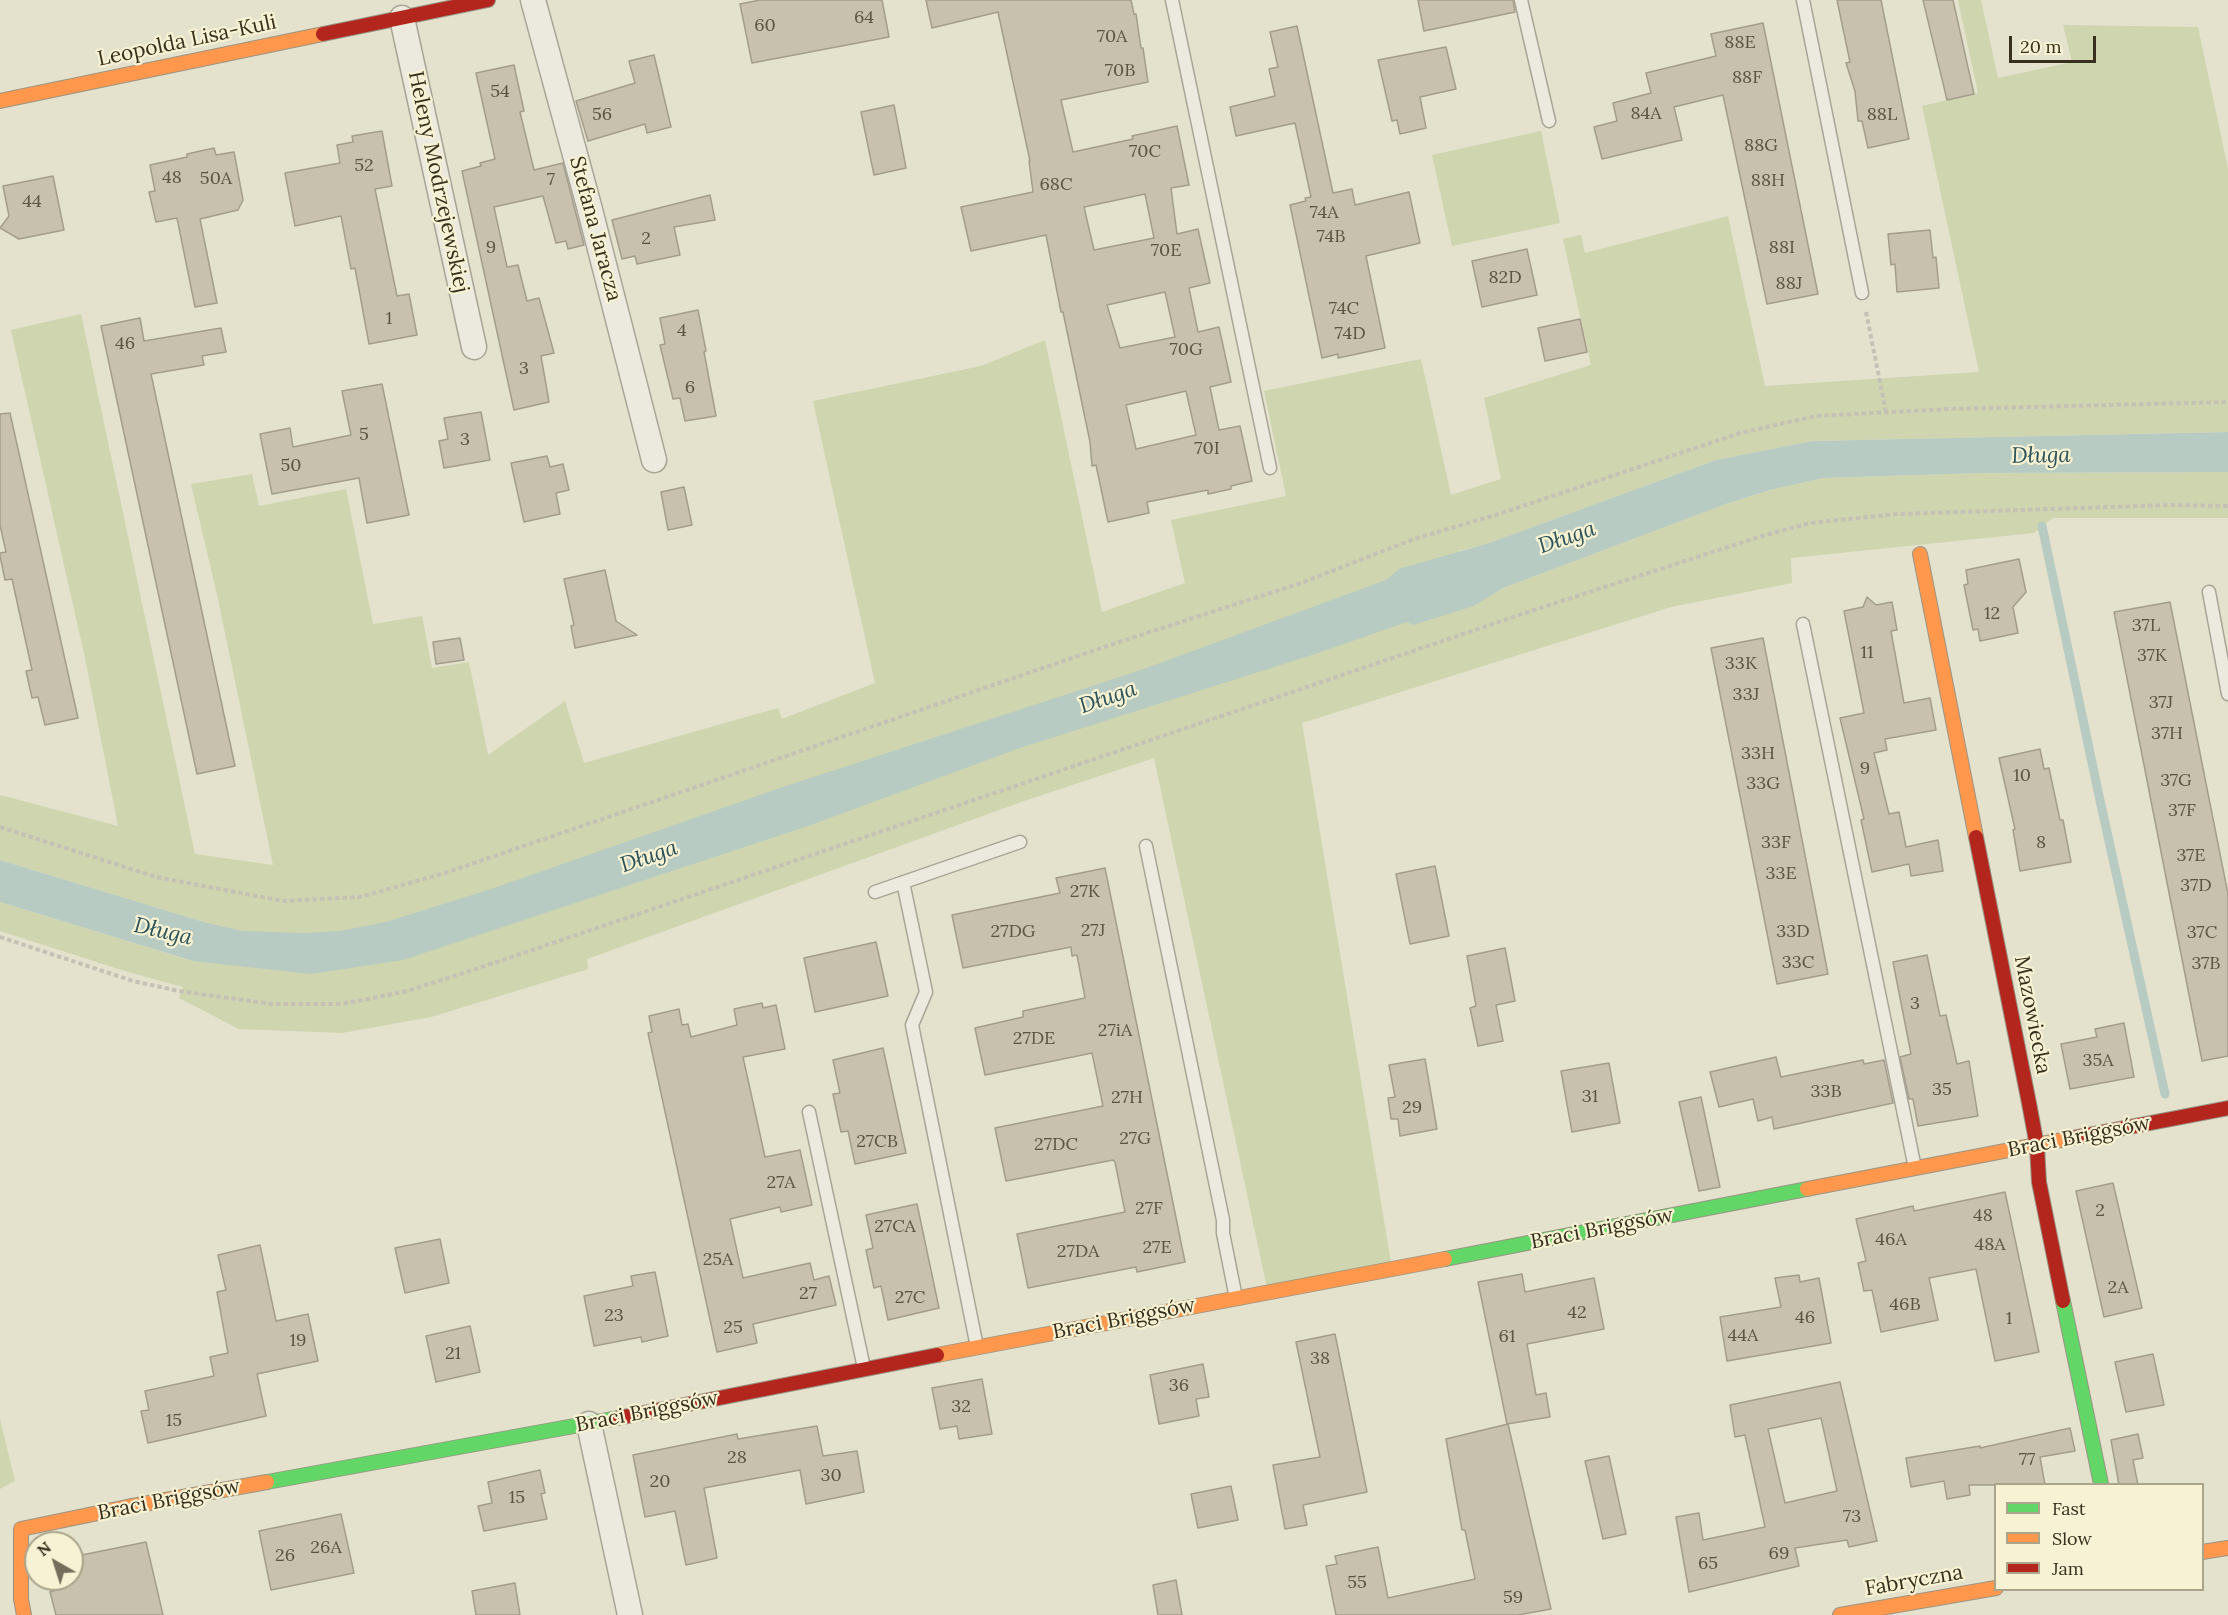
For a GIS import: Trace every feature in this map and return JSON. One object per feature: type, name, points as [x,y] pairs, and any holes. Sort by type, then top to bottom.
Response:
[{"type":"street","name":"Leopolda Lisa-Kuli","points":[[0,101],[488,0]]},
{"type":"street","name":"Stefana Jaracza","points":[[533,0],[654,459]]},
{"type":"street","name":"Heleny Modrzejewskiej","points":[[402,18],[474,347]]},
{"type":"street","name":"Mazowiecka","points":[[1920,554],[2037,1146],[2039,1182],[2101,1483]]},
{"type":"street","name":"Braci Briggsów","points":[[15,1606],[21,1529],[127,1507],[589,1424],[977,1347],[2228,1108]]},
{"type":"street","points":[[589,1424],[630,1615]]},
{"type":"street","points":[[2204,1552],[2228,1548]]},
{"type":"street","name":"Fabryczna","points":[[1840,1615],[1994,1588]]},
{"type":"lane","points":[[1172,0],[1270,468]]},
{"type":"lane","points":[[1521,0],[1549,121]]},
{"type":"lane","points":[[1803,0],[1862,293]]},
{"type":"lane","points":[[2209,592],[2228,694]]},
{"type":"lane","points":[[1803,624],[1916,1169]]},
{"type":"lane","points":[[875,892],[1020,842]]},
{"type":"lane","points":[[1146,846],[1223,1220],[1223,1233],[1236,1298]]},
{"type":"lane","points":[[903,882],[926,992],[912,1025],[977,1347]]},
{"type":"lane","points":[[808,1112],[864,1370]]},
{"type":"path","points":[[1862,293],[1886,412]]},
{"type":"path","points":[[0,827],[156,877],[283,901],[360,897],[445,873],[1110,645],[1301,583],[1414,539],[1499,514],[1740,433],[1816,416],[1950,409],[2228,402]]},
{"type":"path","points":[[0,937],[133,981],[179,992],[273,1004],[338,1004],[358,1001],[406,991],[476,969],[1525,613],[1762,536],[1809,523],[1897,514],[2168,505],[2228,506]]},
{"type":"green space","points":[[1958,0],[1981,0],[1998,78],[2072,62],[2063,25],[2198,27],[2228,169],[2228,432],[1813,441],[1716,460],[1489,543],[1459,551],[1474,606],[1503,588],[1726,504],[1770,490],[1823,478],[1982,473],[2228,472],[2228,518],[2053,518],[2034,533],[1791,558],[1792,583],[1671,607],[1302,723],[1391,1263],[1267,1288],[1154,758],[1024,801],[587,959],[588,969],[431,1017],[342,1033],[239,1029],[179,998],[183,987],[0,931],[0,902],[192,961],[207,923],[0,860],[0,795],[118,826],[85,658],[11,330],[81,314],[195,854],[273,865],[218,599],[191,484],[252,474],[259,506],[346,489],[373,624],[422,616],[432,668],[469,662],[488,755],[565,701],[584,763],[778,708],[782,719],[875,683],[813,401],[981,366],[1045,340],[1102,612],[1185,583],[1171,520],[1286,496],[1264,391],[1421,359],[1451,495],[1501,479],[1484,398],[1591,365],[1563,239],[1581,235],[1585,253],[1728,216],[1765,386],[1979,372],[1922,106],[1978,93]]},
{"type":"green space","points":[[1541,131],[1560,223],[1452,246],[1432,155]]},
{"type":"green space","points":[[0,1419],[15,1481],[0,1489]]},
{"type":"water","name":"Długa","points":[[2228,432],[2228,472],[1982,473],[1823,478],[1770,490],[1726,504],[1503,588],[1474,606],[1413,625],[1407,622],[1315,654],[1020,748],[808,826],[403,960],[311,974],[193,961],[0,902],[0,860],[207,923],[242,931],[304,933],[340,931],[386,922],[494,888],[780,788],[1141,670],[1386,580],[1399,569],[1489,543],[1716,460],[1813,441]]},
{"type":"building","points":[[760,0],[882,0],[889,37],[752,63],[740,4]]},
{"type":"building","points":[[926,0],[1131,0],[1134,14],[1136,14],[1148,82],[1061,100],[1073,152],[1133,139],[1132,136],[1177,126],[1189,185],[1171,188],[1177,234],[1198,229],[1210,283],[1189,288],[1198,332],[1219,327],[1231,382],[1210,387],[1219,430],[1240,426],[1252,481],[1208,494],[1208,490],[1147,502],[1149,513],[1108,522],[1096,465],[1092,466],[1090,442],[1046,235],[971,251],[961,207],[1033,192],[1030,161],[998,12],[932,28]],"holes":[[[1145,194],[1154,238],[1094,250],[1084,207]],[[1165,292],[1175,337],[1120,348],[1107,305]],[[1186,391],[1196,435],[1136,449],[1126,405]]]},
{"type":"building","points":[[1418,0],[1513,0],[1515,12],[1424,31]]},
{"type":"building","points":[[1837,0],[1881,0],[1909,139],[1868,148],[1862,121],[1858,121],[1855,91],[1846,63],[1850,62]]},
{"type":"building","points":[[1923,0],[1953,0],[1974,94],[1947,100]]},
{"type":"building","points":[[1763,23],[1818,294],[1767,304],[1723,95],[1674,107],[1682,140],[1602,159],[1594,127],[1617,121],[1613,103],[1651,93],[1646,73],[1716,56],[1711,34]]},
{"type":"building","points":[[1297,26],[1333,193],[1352,189],[1355,205],[1409,192],[1420,243],[1366,256],[1385,348],[1338,358],[1338,354],[1322,358],[1290,205],[1306,201],[1305,198],[1311,197],[1295,123],[1236,136],[1230,107],[1275,96],[1269,69],[1278,67],[1270,32]]},
{"type":"building","points":[[1446,47],[1456,89],[1420,97],[1426,128],[1400,134],[1397,120],[1392,121],[1378,60]]},
{"type":"building","points":[[654,55],[671,127],[647,133],[645,124],[588,141],[576,101],[635,83],[629,61]]},
{"type":"building","points":[[514,65],[524,111],[520,112],[534,170],[563,163],[584,245],[568,249],[566,241],[556,243],[543,196],[494,207],[507,267],[518,265],[527,301],[539,298],[554,353],[541,356],[549,402],[514,410],[462,171],[495,159],[476,73]]},
{"type":"building","points":[[894,105],[906,168],[874,175],[861,112]]},
{"type":"building","points":[[382,131],[392,186],[375,189],[397,296],[409,294],[417,335],[369,344],[355,268],[351,269],[341,216],[295,226],[285,173],[340,163],[337,145],[353,142],[352,136]]},
{"type":"building","points":[[214,148],[216,155],[234,152],[243,200],[238,210],[200,219],[217,303],[195,307],[177,218],[156,222],[149,192],[155,191],[150,165]]},
{"type":"building","points":[[53,176],[64,230],[19,239],[0,228],[9,216],[3,186]]},
{"type":"building","points":[[710,195],[715,220],[674,227],[680,255],[637,264],[635,256],[622,259],[612,220]]},
{"type":"building","points":[[1930,230],[1939,288],[1897,292],[1895,264],[1891,265],[1888,234]]},
{"type":"building","points":[[1527,249],[1537,295],[1482,307],[1472,261]]},
{"type":"building","points":[[698,310],[716,416],[685,421],[680,398],[673,399],[660,345],[665,344],[660,318]]},
{"type":"building","points":[[140,318],[144,341],[221,328],[226,352],[202,356],[204,365],[151,374],[235,766],[197,774],[101,326]]},
{"type":"building","points":[[1580,319],[1587,352],[1545,361],[1538,328]]},
{"type":"building","points":[[382,384],[409,515],[367,523],[359,478],[272,494],[260,434],[290,428],[293,447],[351,435],[342,391]]},
{"type":"building","points":[[481,412],[490,460],[444,468],[439,441],[448,439],[444,418]]},
{"type":"building","points":[[10,413],[78,718],[45,725],[38,697],[32,698],[26,671],[32,670],[12,579],[5,580],[0,556],[0,553],[6,552],[0,525],[0,414]]},
{"type":"building","points":[[547,456],[550,467],[563,464],[569,490],[556,493],[560,514],[524,522],[511,463]]},
{"type":"building","points":[[684,487],[692,525],[668,530],[661,492]]},
{"type":"building","points":[[2019,559],[2026,592],[2013,607],[2018,633],[1980,641],[1978,629],[1973,630],[1964,585],[1968,584],[1966,570]]},
{"type":"building","points":[[605,570],[616,621],[637,635],[575,648],[571,626],[574,625],[564,579]]},
{"type":"building","points":[[1867,597],[1876,605],[1892,602],[1897,630],[1891,631],[1904,703],[1930,698],[1936,730],[1885,739],[1887,750],[1874,753],[1889,814],[1899,812],[1906,847],[1938,840],[1943,871],[1911,876],[1909,864],[1872,872],[1861,820],[1864,819],[1840,718],[1864,713],[1844,611],[1863,607]]},
{"type":"building","points":[[2170,602],[2228,894],[2228,1056],[2202,1061],[2114,612]]},
{"type":"building","points":[[460,638],[464,660],[436,664],[433,642]]},
{"type":"building","points":[[1763,638],[1828,974],[1777,984],[1711,648]]},
{"type":"building","points":[[2040,749],[2044,769],[2049,768],[2071,862],[2020,871],[2013,830],[2015,829],[1999,758]]},
{"type":"building","points":[[1435,866],[1449,936],[1410,944],[1396,874]]},
{"type":"building","points":[[1105,868],[1185,1262],[1137,1272],[1136,1267],[1028,1288],[1017,1234],[1125,1212],[1115,1162],[1113,1160],[1006,1181],[995,1128],[1103,1106],[1092,1053],[985,1075],[975,1028],[1023,1017],[1023,1011],[1085,998],[1077,955],[1072,956],[1071,947],[963,968],[952,915],[1060,893],[1056,878]]},
{"type":"building","points":[[876,942],[888,996],[815,1012],[804,958]]},
{"type":"building","points":[[1505,948],[1515,1001],[1496,1005],[1503,1041],[1478,1046],[1470,1008],[1476,1006],[1467,956]]},
{"type":"building","points":[[1927,955],[1940,1016],[1946,1015],[1957,1064],[1969,1061],[1978,1116],[1918,1126],[1913,1099],[1909,1099],[1900,1057],[1911,1054],[1893,962]]},
{"type":"building","points":[[762,1003],[763,1008],[776,1005],[785,1049],[743,1057],[765,1157],[800,1150],[812,1205],[781,1212],[780,1207],[730,1219],[743,1278],[810,1263],[814,1280],[829,1276],[836,1305],[753,1324],[757,1343],[717,1352],[648,1033],[652,1032],[649,1016],[679,1009],[682,1025],[688,1024],[691,1037],[737,1025],[734,1009]]},
{"type":"building","points":[[2124,1023],[2134,1077],[2070,1089],[2061,1044],[2097,1037],[2095,1029]]},
{"type":"building","points":[[883,1048],[906,1153],[855,1164],[848,1131],[841,1132],[833,1094],[840,1093],[833,1060]]},
{"type":"building","points":[[1776,1057],[1781,1077],[1863,1060],[1864,1064],[1884,1060],[1893,1103],[1774,1129],[1772,1117],[1758,1121],[1753,1099],[1719,1107],[1710,1072]]},
{"type":"building","points":[[1425,1059],[1437,1129],[1400,1136],[1398,1119],[1391,1119],[1388,1098],[1395,1097],[1389,1065]]},
{"type":"building","points":[[1609,1063],[1620,1123],[1572,1132],[1561,1071]]},
{"type":"building","points":[[1701,1097],[1720,1187],[1699,1191],[1679,1102]]},
{"type":"building","points":[[2113,1183],[2142,1308],[2104,1317],[2076,1191]]},
{"type":"building","points":[[2005,1192],[2039,1352],[1995,1361],[1976,1269],[1929,1278],[1938,1320],[1881,1332],[1872,1290],[1864,1291],[1858,1263],[1866,1261],[1856,1219],[1913,1206],[1914,1211]]},
{"type":"building","points":[[917,1204],[939,1308],[888,1320],[881,1286],[874,1288],[866,1250],[873,1248],[866,1215]]},
{"type":"building","points":[[440,1239],[449,1283],[405,1293],[395,1248]]},
{"type":"building","points":[[260,1245],[276,1321],[308,1314],[318,1361],[257,1374],[266,1416],[148,1443],[141,1411],[149,1410],[145,1391],[214,1376],[210,1357],[228,1353],[217,1292],[226,1290],[218,1255]]},
{"type":"building","points":[[655,1272],[668,1336],[642,1342],[641,1337],[594,1346],[584,1296],[633,1286],[631,1276]]},
{"type":"building","points":[[1522,1274],[1525,1292],[1594,1278],[1604,1329],[1527,1344],[1536,1395],[1546,1393],[1550,1417],[1507,1424],[1478,1282]]},
{"type":"building","points":[[1799,1275],[1800,1282],[1819,1278],[1831,1343],[1727,1361],[1720,1317],[1781,1307],[1775,1278]]},
{"type":"building","points":[[470,1326],[480,1372],[436,1382],[426,1336]]},
{"type":"building","points":[[1335,1334],[1367,1492],[1303,1505],[1307,1525],[1285,1529],[1273,1465],[1320,1457],[1296,1342]]},
{"type":"building","points":[[2153,1354],[2164,1405],[2126,1412],[2115,1362]]},
{"type":"building","points":[[1203,1364],[1209,1397],[1196,1399],[1199,1416],[1159,1424],[1150,1375]]},
{"type":"building","points":[[982,1379],[992,1434],[959,1439],[957,1426],[940,1429],[932,1388]]},
{"type":"building","points":[[1840,1382],[1877,1541],[1849,1547],[1847,1540],[1795,1548],[1799,1566],[1689,1592],[1676,1517],[1699,1513],[1703,1540],[1765,1527],[1745,1435],[1735,1437],[1730,1405]],"holes":[[[1821,1418],[1837,1491],[1785,1503],[1768,1429]]]},
{"type":"building","points":[[1508,1424],[1551,1609],[1518,1615],[1336,1615],[1326,1566],[1337,1564],[1335,1556],[1378,1547],[1388,1598],[1475,1579],[1465,1530],[1462,1530],[1446,1439]]},
{"type":"building","points":[[817,1426],[823,1456],[857,1451],[864,1492],[806,1504],[800,1470],[704,1488],[717,1558],[686,1565],[675,1511],[645,1517],[633,1455],[737,1434],[738,1439]]},
{"type":"building","points":[[2070,1428],[2075,1451],[2040,1457],[2045,1483],[1969,1485],[1970,1495],[1947,1499],[1944,1481],[1911,1487],[1906,1458],[1980,1446],[1980,1448]]},
{"type":"building","points":[[2138,1434],[2143,1458],[2133,1460],[2138,1483],[2119,1483],[2111,1440]]},
{"type":"building","points":[[1609,1456],[1626,1534],[1603,1539],[1585,1461]]},
{"type":"building","points":[[540,1470],[545,1493],[541,1494],[547,1519],[484,1531],[478,1506],[492,1503],[488,1482]]},
{"type":"building","points":[[1231,1486],[1238,1520],[1198,1528],[1191,1494]]},
{"type":"building","points":[[341,1514],[354,1573],[271,1590],[259,1531]]},
{"type":"building","points":[[146,1542],[163,1615],[56,1615],[50,1592],[84,1591],[84,1555]]},
{"type":"building","points":[[1176,1580],[1182,1615],[1158,1615],[1153,1585]]},
{"type":"building","points":[[515,1583],[520,1615],[476,1615],[472,1591]]},
{"type":"waterway","points":[[2042,526],[2165,1094]]},
{"type":"traffic: fast","points":[[1445,1259],[1807,1189]]},
{"type":"traffic: fast","points":[[2063,1301],[2101,1483]]},
{"type":"traffic: fast","points":[[267,1482],[618,1418]]},
{"type":"traffic: slow","points":[[0,101],[323,34]]},
{"type":"traffic: slow","points":[[1920,554],[1976,837]]},
{"type":"traffic: slow","points":[[1807,1189],[2072,1138]]},
{"type":"traffic: slow","points":[[937,1355],[1445,1259]]},
{"type":"traffic: slow","points":[[24,1615],[21,1599],[21,1529],[267,1482]]},
{"type":"traffic: slow","points":[[2204,1552],[2228,1548]]},
{"type":"traffic: slow","points":[[1840,1615],[1994,1588]]},
{"type":"traffic: jam","points":[[323,34],[488,0]]},
{"type":"traffic: jam","points":[[1976,837],[2029,1103],[2037,1146],[2039,1182],[2063,1301]]},
{"type":"traffic: jam","points":[[2072,1138],[2228,1108]]},
{"type":"traffic: jam","points":[[618,1418],[937,1355]]}]
